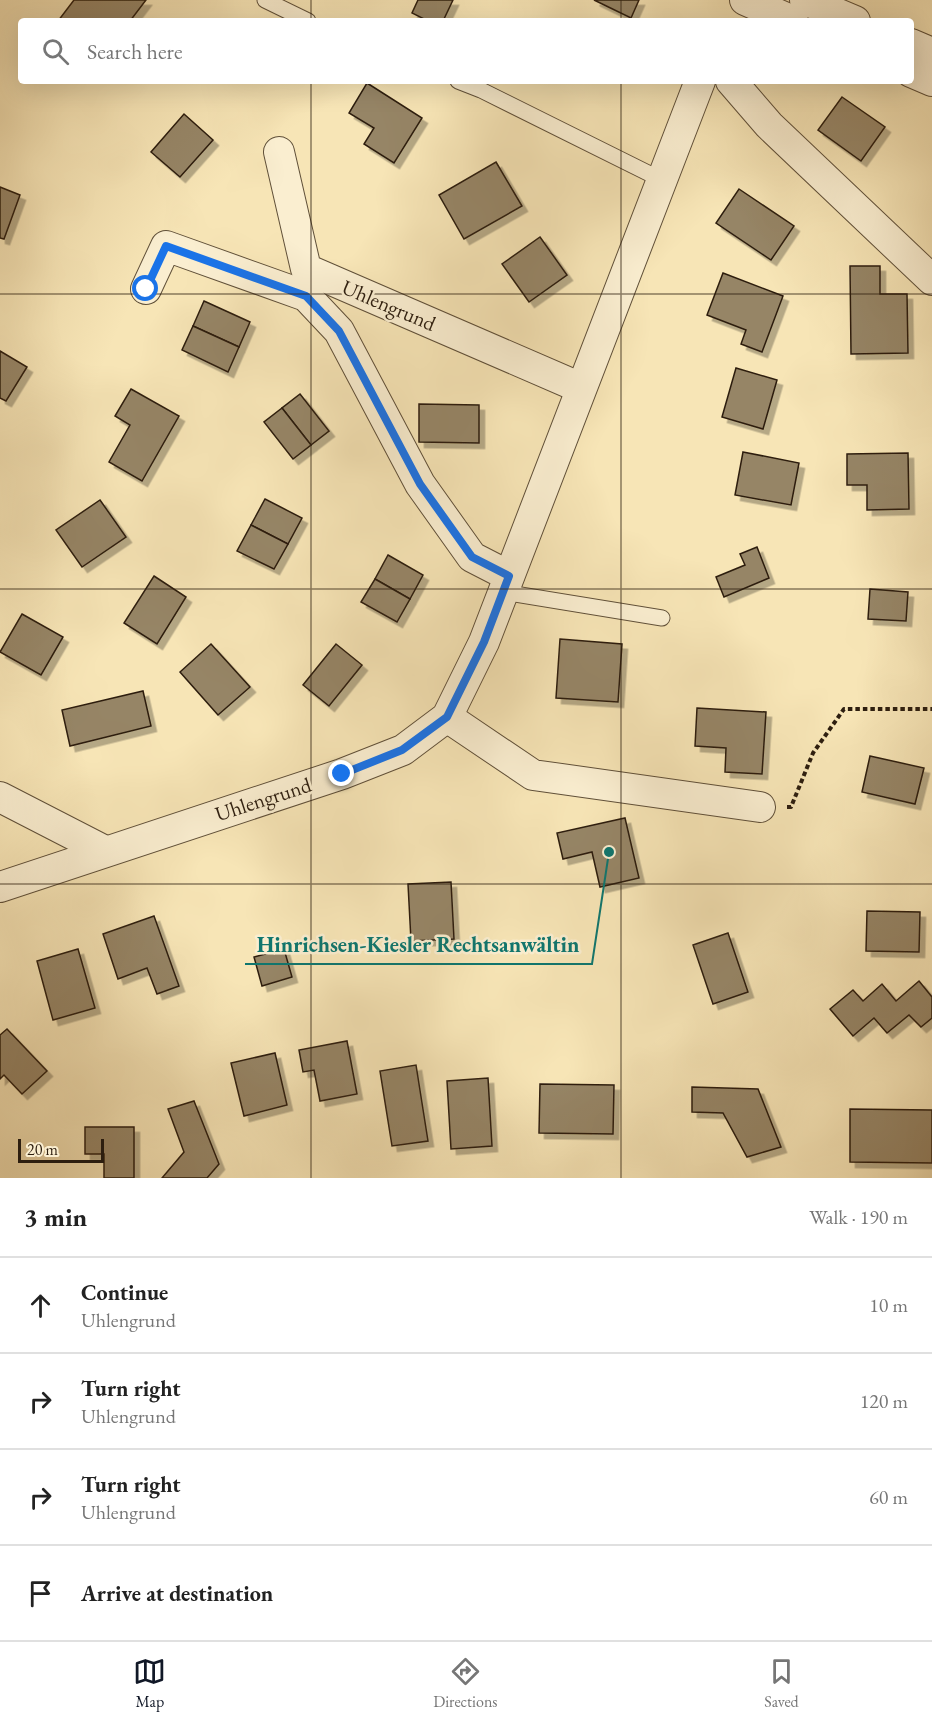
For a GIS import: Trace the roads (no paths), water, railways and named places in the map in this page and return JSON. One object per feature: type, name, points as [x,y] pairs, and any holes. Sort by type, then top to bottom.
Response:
[{"type":"street","points":[[733,18],[745,0],[786,18]]},
{"type":"street","points":[[805,0],[848,18]]},
{"type":"street","points":[[914,45],[932,53]]},
{"type":"street","points":[[914,73],[932,81]]},
{"type":"street","name":"Uhlengrund","points":[[0,887],[352,770],[402,750],[447,717],[484,642],[699,84]]},
{"type":"street","points":[[734,84],[769,125],[932,280]]},
{"type":"street","name":"Uhlengrund","points":[[279,152],[306,268],[581,388]]},
{"type":"street","name":"Uhlengrund","points":[[146,289],[166,246],[306,296],[339,331],[420,484],[472,557],[506,584]]},
{"type":"street","points":[[447,717],[533,776],[760,807]]},
{"type":"street","points":[[0,797],[105,851]]},
{"type":"lane","points":[[265,0],[302,18]]},
{"type":"lane","points":[[466,84],[662,180]]},
{"type":"lane","points":[[506,584],[662,618]]},
{"type":"place","name":"Hinrichsen-Kiesler Rechtsanwältin","points":[[609,852]]}]
